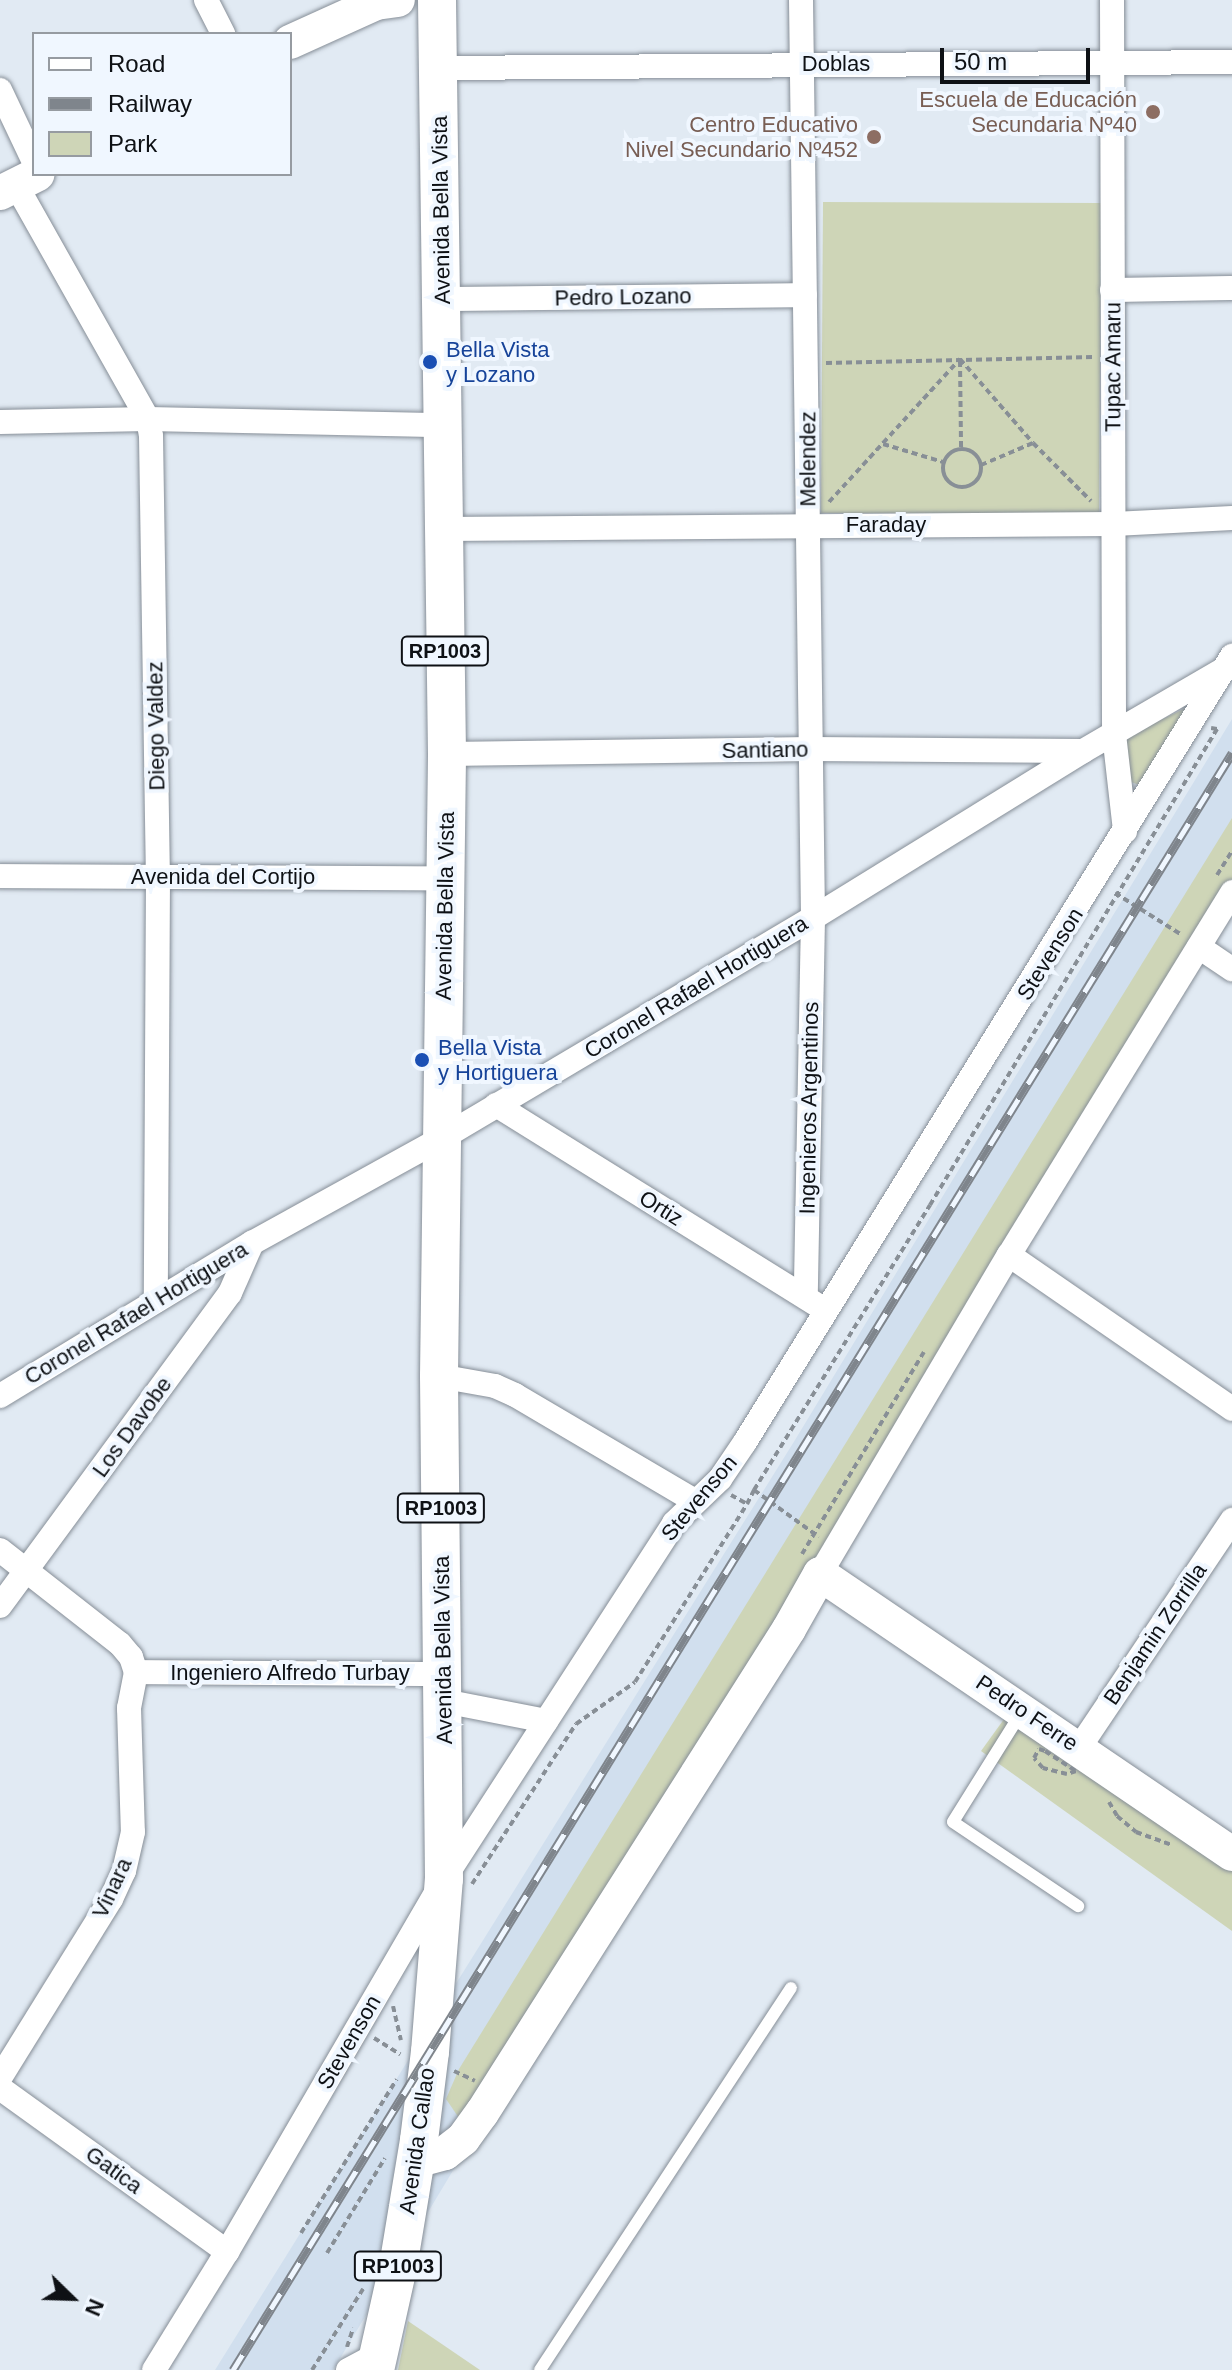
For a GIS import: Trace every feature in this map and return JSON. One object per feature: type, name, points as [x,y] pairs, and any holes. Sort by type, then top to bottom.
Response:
[{"type":"main road","name":"Avenida Bella Vista","points":[[428,2059],[456,1884],[444,1687],[439,1376],[447,754],[437,0]]},
{"type":"main road","name":"Avenida Callao","points":[[367,2365],[398,2267],[428,2059]]},
{"type":"street","points":[[206,0],[222,32]]},
{"type":"street","points":[[292,41],[376,3],[398,0]]},
{"type":"street","name":"Melendez","points":[[801,0],[813,918]]},
{"type":"street","name":"Tupac Amaru","points":[[1112,0],[1114,734],[1125,831]]},
{"type":"street","name":"Doblas","points":[[440,68],[1232,62]]},
{"type":"street","name":"Diego Valdez","points":[[0,90],[22,179],[148,419],[158,877],[156,1301]]},
{"type":"street","points":[[1112,290],[1232,288]]},
{"type":"street","name":"Pedro Lozano","points":[[442,299],[805,295]]},
{"type":"street","points":[[0,422],[148,419],[444,425]]},
{"type":"street","name":"Faraday","points":[[444,529],[1114,524],[1232,518]]},
{"type":"street","name":"Coronel Rafael Hortiguera","points":[[0,1396],[252,1243],[442,1138],[813,918],[1228,663]]},
{"type":"street","name":"Stevenson","points":[[154,2370],[227,2252],[380,1988],[456,1884],[546,1721],[674,1523],[704,1493],[745,1442],[816,1304],[1096,881],[1228,663]]},
{"type":"street","name":"Santiano","points":[[447,754],[811,749],[1083,751]]},
{"type":"street","name":"Avenida del Cortijo","points":[[0,876],[445,878]]},
{"type":"street","points":[[417,2150],[445,2153],[463,2139],[482,2113],[789,1629],[826,1561],[1009,1255],[1232,892]]},
{"type":"street","name":"Ingenieros Argentinos","points":[[813,918],[816,1304]]},
{"type":"street","points":[[1199,947],[1232,969]]},
{"type":"street","name":"Ortiz","points":[[496,1105],[816,1304]]},
{"type":"street","name":"Los Davobe","points":[[0,1606],[230,1293],[252,1243]]},
{"type":"street","points":[[1009,1255],[1232,1409]]},
{"type":"street","points":[[439,1376],[495,1386],[704,1493]]},
{"type":"street","name":"Benjamin Zorrilla","points":[[1079,1748],[1232,1520]]},
{"type":"street","points":[[0,1550],[120,1644],[131,1657],[136,1672]]},
{"type":"street","name":"Pedro Ferre","points":[[826,1561],[1023,1710],[1232,1854]]},
{"type":"street","name":"Ingeniero Alfredo Turbay","points":[[136,1672],[444,1687],[546,1721]]},
{"type":"street","name":"Vinara","points":[[0,2078],[111,1899],[124,1871],[133,1832],[129,1708],[136,1672]]},
{"type":"street","name":"Gatica","points":[[0,2088],[227,2252]]},
{"type":"lane","points":[[1023,1710],[953,1822],[1078,1906]]},
{"type":"lane","points":[[540,2370],[791,1988]]},
{"type":"path","points":[[807,363],[1111,356]]},
{"type":"path","points":[[960,359],[1033,443],[1114,524]]},
{"type":"path","points":[[808,526],[960,359]]},
{"type":"path","points":[[960,359],[961,449]]},
{"type":"path","points":[[981,465],[1033,443]]},
{"type":"path","points":[[883,444],[943,462]]},
{"type":"path","points":[[961,449],[975,453],[981,465],[975,482],[957,487],[944,475],[943,462],[951,452],[961,449]]},
{"type":"path","points":[[456,1884],[576,1724],[635,1682],[747,1504],[1217,729],[1191,724]]},
{"type":"path","points":[[1096,881],[1199,947]]},
{"type":"path","points":[[754,1490],[826,1561]]},
{"type":"path","points":[[704,1493],[747,1504]]},
{"type":"path","points":[[1102,1790],[1117,1816],[1136,1832],[1161,1844],[1176,1845]]},
{"type":"path","points":[[372,2037],[397,2050],[404,2059],[397,2012],[380,1988]]},
{"type":"path","points":[[301,2233],[428,2059],[482,2084]]},
{"type":"path","points":[[327,2253],[387,2155],[417,2150]]},
{"type":"path","points":[[312,2370],[369,2280]]},
{"type":"shaded area","points":[[1232,719],[1232,876],[333,2370],[215,2370],[795,1440]]},
{"type":"green space","points":[[823,202],[1101,203],[1099,514],[821,513]]},
{"type":"green space","points":[[1188,707],[1142,786],[1131,782],[1124,743],[1131,734]]},
{"type":"green space","points":[[1232,818],[1232,879],[818,1565],[459,2118],[446,2099],[459,2069]]},
{"type":"green space","points":[[1007,1715],[1232,1870],[1232,1931],[981,1751]]},
{"type":"green space","points":[[408,2321],[480,2370],[398,2370]]},
{"type":"railway","points":[[233,2370],[1232,753]]},
{"type":"place","name":"Escuela de Educación Secundaria Nº40","points":[[1153,112]]},
{"type":"place","name":"Centro Educativo Nivel Secundario Nº452","points":[[874,137]]},
{"type":"place","name":"Bella Vista y Lozano","points":[[430,362]]},
{"type":"place","name":"Bella Vista y Hortiguera","points":[[422,1060]]}]
